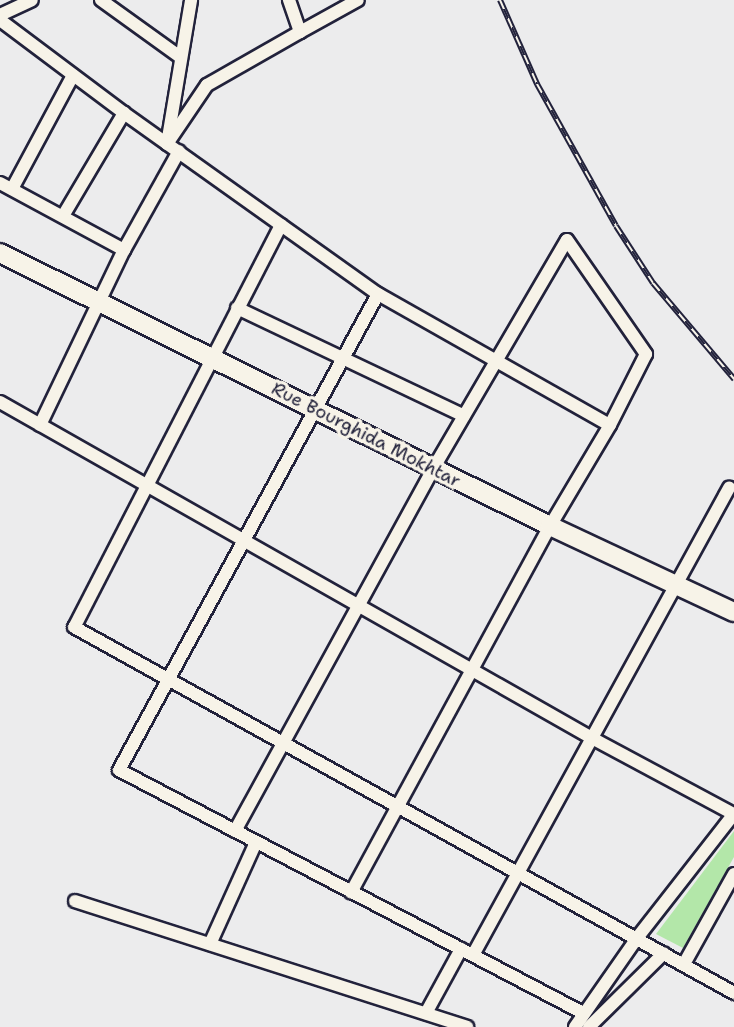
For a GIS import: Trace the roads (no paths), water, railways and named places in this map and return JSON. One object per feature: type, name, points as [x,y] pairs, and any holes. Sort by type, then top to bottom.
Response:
[{"type":"main road","name":"Rue Bourghida Mokhtar","points":[[0,253],[433,469],[734,612]]},
{"type":"street","points":[[32,0],[0,18],[124,114],[378,293],[610,425]]},
{"type":"street","points":[[102,0],[180,57]]},
{"type":"street","points":[[167,144],[191,0]]},
{"type":"street","points":[[289,0],[300,32]]},
{"type":"street","points":[[167,144],[206,85],[300,32],[339,5],[358,0]]},
{"type":"street","points":[[73,75],[6,186],[124,250]]},
{"type":"street","points":[[63,216],[124,114]]},
{"type":"street","points":[[40,425],[124,250],[179,151]]},
{"type":"street","points":[[281,225],[74,627],[734,993]]},
{"type":"street","points":[[235,831],[433,469],[566,240],[646,354],[610,425],[550,526],[351,892]]},
{"type":"street","points":[[378,293],[119,770],[583,1013]]},
{"type":"street","points":[[237,308],[464,416]]},
{"type":"street","points":[[0,402],[592,738],[734,814],[637,937],[575,1027]]},
{"type":"street","points":[[426,1013],[519,872],[729,488]]},
{"type":"street","points":[[209,944],[256,842]]},
{"type":"street","points":[[684,964],[734,874]]},
{"type":"street","points":[[75,901],[467,1027]]},
{"type":"street","points":[[589,1027],[664,953]]},
{"type":"railway","points":[[500,0],[537,84],[616,226],[653,283],[734,379]]}]
